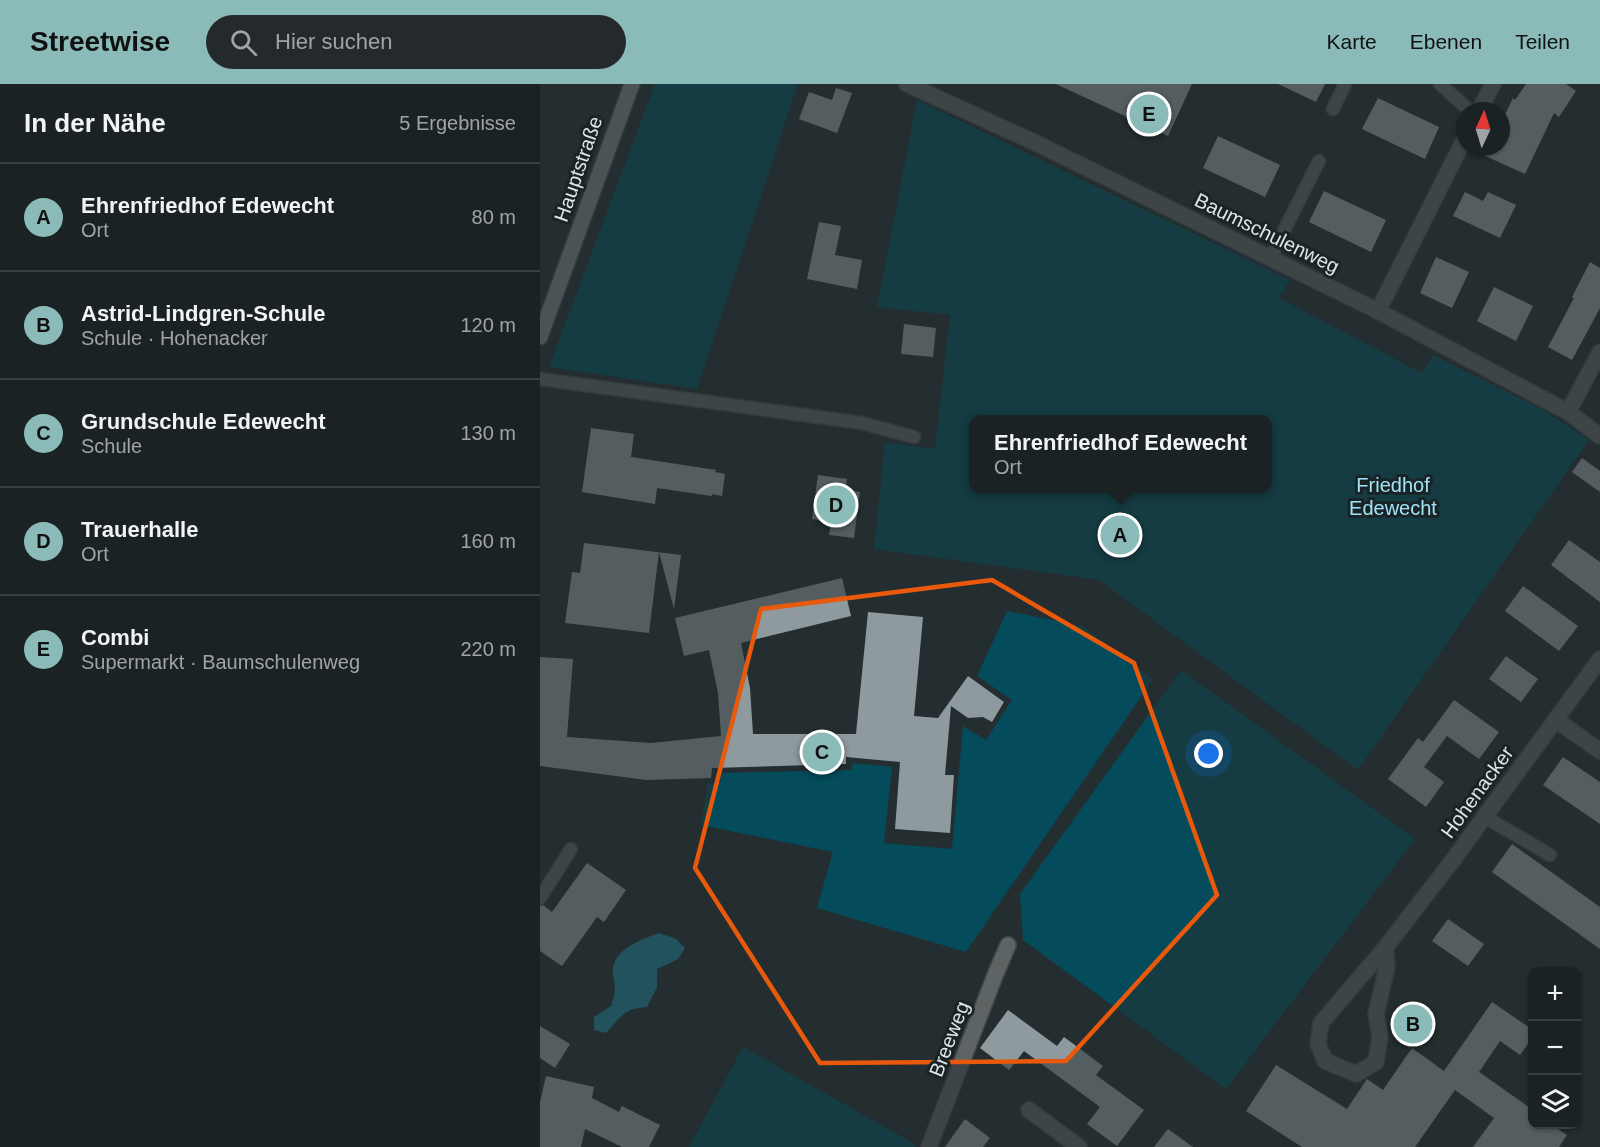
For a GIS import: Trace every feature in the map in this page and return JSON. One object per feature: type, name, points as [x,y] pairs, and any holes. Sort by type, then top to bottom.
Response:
[{"type":"main road","name":"Hauptstraße","points":[[540,337],[632,84]]},
{"type":"street","name":"Baumschulenweg","points":[[907,84],[1038,144],[1378,311],[1568,412],[1600,436]]},
{"type":"street","points":[[1484,102],[1493,84]]},
{"type":"street","points":[[1378,311],[1456,156]]},
{"type":"street","points":[[1568,412],[1600,352]]},
{"type":"street","name":"Hohenacker","points":[[1385,948],[1387,967],[1376,1014],[1380,1036],[1376,1062],[1356,1074],[1325,1061],[1318,1044],[1321,1023],[1385,948],[1485,817],[1600,659]]},
{"type":"street","points":[[1556,720],[1600,751]]},
{"type":"street","name":"Breeweg","points":[[929,1147],[1008,945]]},
{"type":"street","points":[[1029,1110],[1079,1147]]},
{"type":"lane","points":[[1333,110],[1345,84]]},
{"type":"lane","points":[[1440,84],[1460,102]]},
{"type":"lane","points":[[1270,258],[1319,161]]},
{"type":"lane","points":[[540,379],[862,423],[914,437]]},
{"type":"lane","points":[[1485,817],[1550,855]]},
{"type":"lane","points":[[540,898],[571,849]]},
{"type":"highlighted area","points":[[992,580],[1134,663],[1217,895],[1066,1061],[820,1063],[695,868],[761,609]]},
{"type":"green space","points":[[655,84],[798,84],[697,389],[549,367]]},
{"type":"green space","name":"Friedhof Edewecht","points":[[917,100],[1290,280],[1279,298],[1422,373],[1433,355],[1542,409],[1589,440],[1358,770],[1099,580],[874,549],[885,442],[935,449],[950,315],[877,307]]},
{"type":"green space","points":[[1007,611],[1082,626],[1153,679],[966,952],[817,908],[833,852],[701,825],[708,783],[720,782],[722,773],[851,770],[853,763],[892,767],[884,843],[952,849],[963,726],[986,740],[1012,700],[977,676]]},
{"type":"green space","points":[[1181,670],[1415,839],[1226,1089],[1023,940],[1020,894]]},
{"type":"green space","points":[[743,1047],[915,1144],[914,1147],[689,1147]]},
{"type":"shaded area","points":[[659,933],[676,939],[685,948],[678,959],[657,969],[657,987],[647,1007],[628,1011],[606,1033],[594,1030],[594,1017],[611,1006],[614,997],[613,969],[619,955],[631,945]]},
{"type":"building","points":[[1056,84],[1192,84],[1168,136]]},
{"type":"building","points":[[1278,84],[1325,84],[1316,102]]},
{"type":"building","points":[[1526,84],[1566,84],[1576,91],[1559,117],[1554,113],[1525,174],[1485,156],[1510,156],[1510,104],[1513,98],[1515,100]]},
{"type":"building","points":[[836,88],[852,93],[837,133],[799,119],[809,92],[832,100]]},
{"type":"building","points":[[1378,98],[1439,127],[1425,159],[1362,129]]},
{"type":"building","points":[[1218,136],[1280,165],[1265,197],[1203,168]]},
{"type":"building","points":[[1324,191],[1386,220],[1371,252],[1309,222]]},
{"type":"building","points":[[1465,192],[1483,201],[1488,192],[1516,205],[1500,238],[1453,216]]},
{"type":"building","points":[[819,222],[841,226],[835,255],[862,260],[857,289],[807,279]]},
{"type":"building","points":[[1436,257],[1469,272],[1452,308],[1420,293]]},
{"type":"building","points":[[1590,262],[1600,268],[1600,308],[1572,360],[1548,347]]},
{"type":"building","points":[[1494,287],[1533,306],[1516,341],[1477,321]]},
{"type":"building","points":[[904,324],[936,328],[933,357],[901,354]]},
{"type":"building","points":[[591,428],[634,434],[631,457],[716,470],[715,472],[725,474],[722,496],[657,488],[655,504],[582,492]]},
{"type":"building","points":[[1582,458],[1600,471],[1600,492],[1572,472]]},
{"type":"building","points":[[818,475],[847,479],[846,490],[860,492],[854,538],[829,535],[831,522],[812,519]]},
{"type":"building","points":[[1569,540],[1600,562],[1600,602],[1551,565]]},
{"type":"building","points":[[584,543],[659,552],[649,633],[565,623],[572,572],[580,573]]},
{"type":"building","points":[[659,552],[681,555],[674,609]]},
{"type":"building","points":[[842,578],[851,616],[741,643],[750,688],[753,734],[856,734],[868,612],[923,617],[914,716],[938,718],[968,676],[1004,702],[992,722],[983,717],[968,718],[951,706],[945,775],[954,775],[950,833],[895,829],[900,762],[846,757],[846,764],[712,768],[711,778],[646,780],[540,766],[540,657],[573,659],[567,737],[651,743],[721,736],[718,693],[709,650],[684,656],[675,618]]},
{"type":"building","points":[[1523,586],[1578,626],[1559,651],[1505,611]]},
{"type":"building","points":[[1506,656],[1538,679],[1521,702],[1489,679]]},
{"type":"building","points":[[1454,700],[1499,732],[1479,759],[1447,736],[1424,767],[1444,782],[1426,807],[1388,779],[1418,738],[1423,742]]},
{"type":"building","points":[[1563,757],[1600,782],[1600,824],[1543,785]]},
{"type":"building","points":[[1512,844],[1600,907],[1600,949],[1492,872]]},
{"type":"building","points":[[587,863],[626,890],[604,922],[597,917],[562,966],[540,951],[540,906],[543,905],[552,912]]},
{"type":"building","points":[[1448,919],[1484,944],[1468,966],[1432,941]]},
{"type":"building","points":[[1492,1002],[1528,1027],[1528,1044],[1520,1055],[1500,1041],[1479,1072],[1528,1106],[1528,1129],[1558,1129],[1567,1135],[1559,1147],[1473,1147],[1494,1118],[1455,1090],[1415,1147],[1302,1147],[1246,1111],[1276,1065],[1347,1109],[1367,1079],[1383,1090],[1412,1048],[1444,1071]]},
{"type":"building","points":[[1008,1010],[1057,1046],[1064,1037],[1103,1066],[1096,1075],[1144,1110],[1117,1146],[1087,1124],[1100,1107],[1024,1051],[1009,1070],[980,1048]]},
{"type":"building","points":[[540,1026],[570,1044],[555,1068],[540,1058]]},
{"type":"building","points":[[546,1076],[594,1087],[592,1098],[619,1112],[622,1106],[660,1125],[649,1147],[622,1147],[585,1129],[581,1147],[540,1147],[540,1102]]},
{"type":"building","points":[[965,1119],[990,1138],[983,1147],[945,1147]]},
{"type":"building","points":[[1168,1129],[1193,1147],[1154,1147]]},
{"type":"place","name":"Combi","points":[[1149,114]]},
{"type":"place","name":"Trauerhalle","points":[[836,505]]},
{"type":"place","name":"Ehrenfriedhof Edewecht","points":[[1120,535]]},
{"type":"place","name":"Grundschule Edewecht","points":[[822,752]]},
{"type":"place","name":"Astrid-Lindgren-Schule","points":[[1413,1024]]}]
